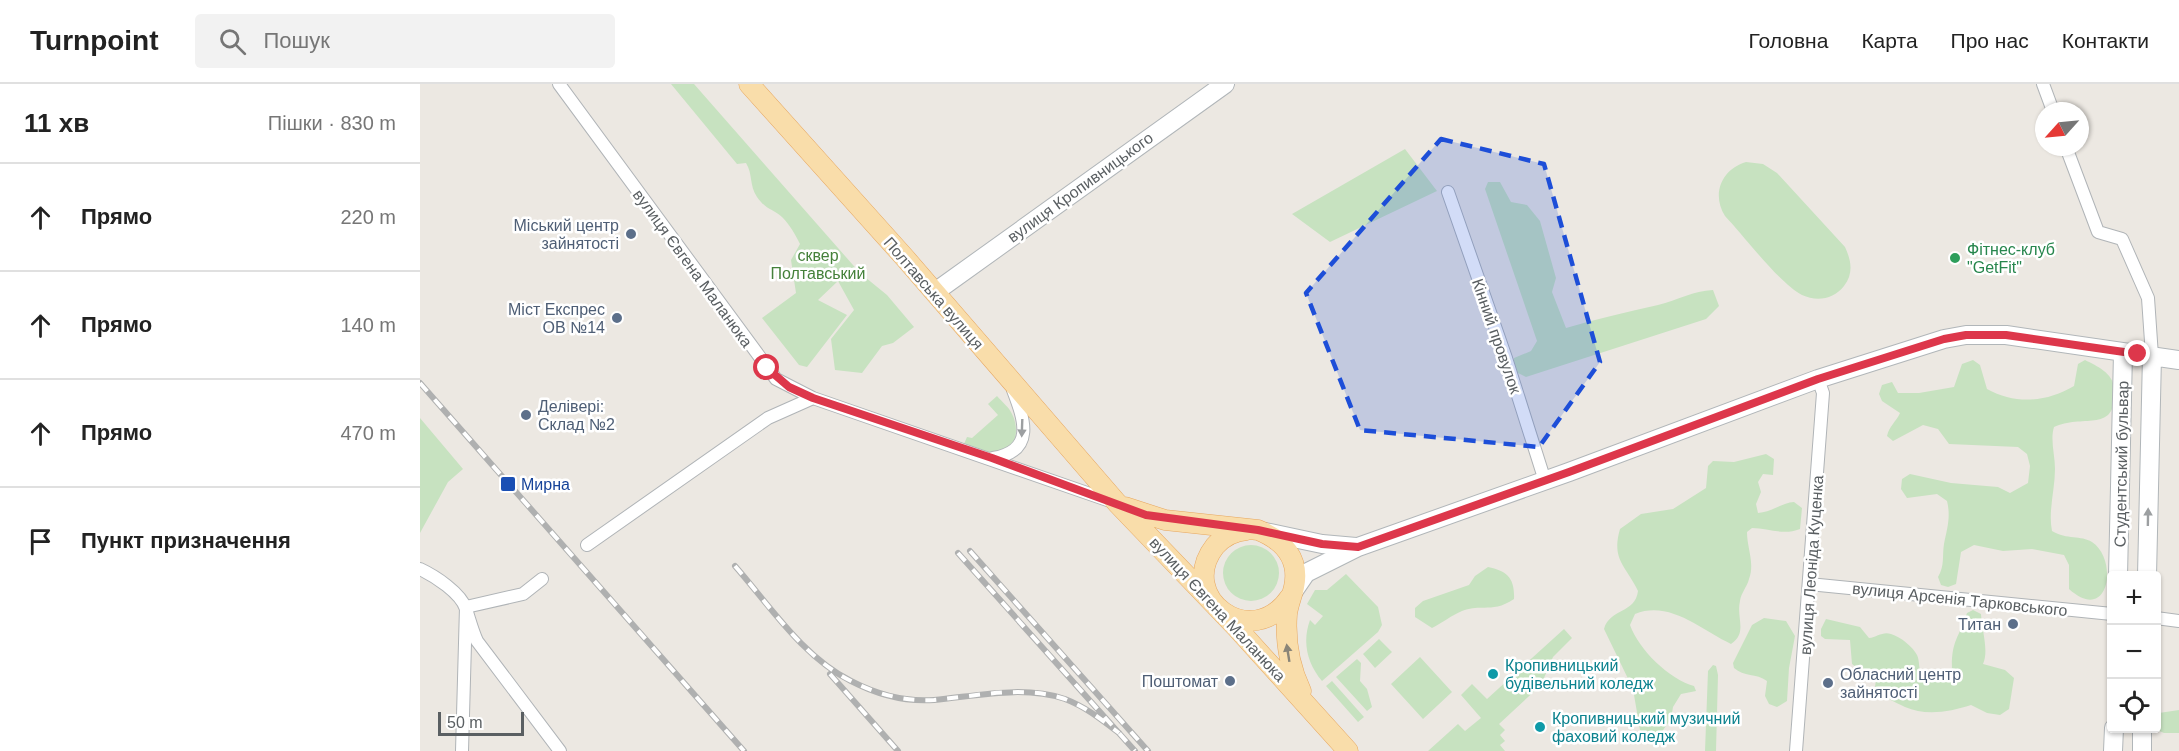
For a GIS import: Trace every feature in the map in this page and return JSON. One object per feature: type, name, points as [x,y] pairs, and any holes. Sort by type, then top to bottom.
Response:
[{"type":"main road","name":"Полтавська вулиця","points":[[749,84],[935,292],[1117,503]]},
{"type":"main road","points":[[1117,503],[1165,520],[1258,530],[1284,545],[1292,557],[1295,571],[1293,592],[1287,614],[1287,655],[1309,707]]},
{"type":"main road","name":"вулиця Євгена Маланюка","points":[[1117,503],[1348,751]]},
{"type":"main road","points":[[1258,530],[1244,530],[1230,534],[1218,542],[1210,553],[1204,573],[1205,583],[1215,606],[1237,620],[1257,621],[1276,613],[1293,592]]},
{"type":"street","name":"вулиця Євгена Маланюка","points":[[559,84],[767,368],[789,387],[813,398],[1117,503]]},
{"type":"street","name":"вулиця Кропивницького","points":[[935,292],[1225,84]]},
{"type":"street","points":[[2043,84],[2050,102]]},
{"type":"street","points":[[2069,156],[2098,232],[2122,239],[2148,298],[2138,354]]},
{"type":"street","name":"Кінний провулок","points":[[1448,192],[1506,358],[1545,481]]},
{"type":"street","points":[[1293,592],[1306,573],[1358,547],[1545,481],[1818,379],[1966,335],[2006,335],[2179,360]]},
{"type":"street","name":"Студентський бульвар","points":[[2118,571],[2138,354]]},
{"type":"street","name":"Студентський бульвар","points":[[2138,354],[2147,571]]},
{"type":"street","name":"вулиця Леоніда Куценка","points":[[1796,751],[1822,393],[1818,379]]},
{"type":"street","points":[[992,458],[1011,453],[1017,448],[1024,432],[1024,422],[1010,381]]},
{"type":"street","points":[[586,545],[768,418],[813,398]]},
{"type":"street","points":[[1258,530],[1315,543],[1358,547]]},
{"type":"street","points":[[420,569],[454,593],[466,608],[469,626],[477,641],[560,751]]},
{"type":"street","points":[[466,608],[523,594],[542,579]]},
{"type":"street","name":"вулиця Арсенія Тарковського","points":[[1809,584],[2107,614]]},
{"type":"street","points":[[462,751],[466,608]]},
{"type":"street","points":[[2161,619],[2179,621]]},
{"type":"street","points":[[2113,751],[2114,733]]},
{"type":"street","points":[[2142,733],[2142,751]]},
{"type":"highlighted area","points":[[1441,139],[1544,164],[1600,362],[1539,447],[1360,430],[1306,293]]},
{"type":"green space","name":"сквер Полтавський","points":[[671,84],[694,84],[860,273],[887,295],[914,327],[893,343],[882,346],[862,373],[835,370],[831,339],[854,310],[838,281],[818,300],[847,315],[807,367],[799,365],[762,318],[796,293],[791,260],[800,244],[785,220],[757,197],[746,163],[737,164]]},
{"type":"green space","points":[[1405,149],[1437,191],[1330,242],[1292,214]]},
{"type":"green space","points":[[1746,162],[1763,164],[1777,173],[1845,247],[1850,262],[1849,276],[1844,286],[1835,294],[1819,299],[1793,290],[1773,271],[1725,216],[1719,199],[1721,183],[1731,170]]},
{"type":"green space","points":[[1488,182],[1500,182],[1511,202],[1527,205],[1540,221],[1556,278],[1552,292],[1566,328],[1706,291],[1713,290],[1719,306],[1706,319],[1526,377],[1514,371],[1514,358],[1531,351],[1537,341],[1485,189]]},
{"type":"green space","points":[[1973,360],[1980,365],[1987,389],[2009,398],[2031,400],[2042,398],[2074,386],[2078,364],[2085,360],[2111,378],[2114,403],[2110,412],[2096,420],[2065,423],[2054,427],[2052,437],[2055,469],[2052,531],[2063,536],[2088,540],[2100,551],[2107,574],[2106,586],[2101,595],[2093,599],[2083,598],[2069,589],[2069,565],[2064,555],[2032,549],[2003,551],[1974,545],[1961,552],[1956,584],[1948,587],[1941,585],[1938,577],[1948,523],[1947,501],[1937,494],[1907,498],[1901,489],[1902,479],[1910,474],[1951,483],[1998,487],[2010,493],[2028,483],[2030,466],[2027,454],[2018,447],[1949,444],[1938,429],[1923,425],[1893,441],[1887,436],[1900,413],[1882,401],[1879,394],[1882,385],[1892,382],[1898,393],[1919,393],[1954,387],[1962,364]]},
{"type":"green space","points":[[997,396],[1009,409],[1015,421],[1016,435],[1011,446],[1006,451],[992,453],[964,444],[967,437],[972,438],[998,415],[988,404]]},
{"type":"green space","points":[[420,418],[463,469],[448,482],[420,533]]},
{"type":"green space","points":[[1766,454],[1774,459],[1773,475],[1763,474],[1758,482],[1761,492],[1756,504],[1758,513],[1794,502],[1802,508],[1800,529],[1782,532],[1752,528],[1747,532],[1751,573],[1740,601],[1739,635],[1731,644],[1685,618],[1673,614],[1648,611],[1635,614],[1630,625],[1640,644],[1665,670],[1694,686],[1696,691],[1681,694],[1673,707],[1671,719],[1656,740],[1646,741],[1640,730],[1633,689],[1604,629],[1611,617],[1632,604],[1638,591],[1619,556],[1617,548],[1620,529],[1641,514],[1673,509],[1706,488],[1708,466],[1713,461],[1734,462]]},
{"type":"green space","points":[[1251,545],[1262,547],[1271,553],[1277,562],[1279,573],[1277,584],[1271,593],[1262,599],[1251,601],[1240,599],[1231,593],[1225,584],[1223,573],[1225,562],[1231,553],[1240,547]]},
{"type":"green space","points":[[1488,567],[1505,573],[1513,586],[1514,599],[1499,606],[1462,611],[1432,628],[1415,617],[1415,608],[1423,601],[1469,585],[1475,576]]},
{"type":"green space","points":[[1346,574],[1378,607],[1382,625],[1378,632],[1322,681],[1307,652],[1306,636],[1310,620],[1315,625],[1323,616],[1307,604],[1315,590],[1327,590]]},
{"type":"green space","points":[[1973,610],[1981,614],[1985,647],[1983,664],[2005,670],[2014,678],[2009,709],[2000,715],[1987,713],[1971,705],[1938,712],[1905,707],[1874,693],[1877,674],[1865,674],[1852,664],[1850,640],[1825,639],[1821,636],[1821,629],[1826,619],[1860,627],[1869,638],[1891,634],[1903,640],[1915,652],[1921,672],[1925,677],[1937,678],[1952,671],[1956,641],[1967,613]]},
{"type":"green space","points":[[1764,618],[1786,621],[1795,636],[1789,668],[1787,701],[1777,707],[1769,704],[1765,696],[1767,681],[1738,671],[1734,668],[1733,663],[1752,625]]},
{"type":"green space","points":[[1564,629],[1572,638],[1553,657],[1541,685],[1499,724],[1505,730],[1500,735],[1505,741],[1500,745],[1505,751],[1428,751],[1458,724],[1465,731],[1481,718],[1461,695],[1472,684],[1487,699]]},
{"type":"green space","points":[[1379,639],[1392,652],[1375,668],[1363,654]]},
{"type":"green space","points":[[1420,657],[1452,692],[1423,719],[1391,684]]},
{"type":"green space","points":[[1357,659],[1361,663],[1360,681],[1367,689],[1372,707],[1367,711],[1336,677]]},
{"type":"green space","points":[[1713,665],[1716,666],[1718,675],[1716,751],[1705,751],[1708,671]]},
{"type":"green space","points":[[1332,681],[1364,717],[1358,722],[1326,686]]},
{"type":"green space","points":[[2179,710],[2179,733],[2161,732],[2161,713]]},
{"type":"railway","points":[[420,383],[744,751]]},
{"type":"railway","points":[[970,551],[1148,751]]},
{"type":"railway","points":[[958,553],[1135,751]]},
{"type":"railway","points":[[735,566],[802,645],[834,671],[861,686],[891,696],[913,700],[1016,692],[1049,695],[1080,706],[1119,733]]},
{"type":"railway","points":[[830,674],[898,751]]},
{"type":"place","name":"Міський центр зайнятості","points":[[631,234]]},
{"type":"place","name":"Фітнес-клуб \"GetFit\"","points":[[1955,258]]},
{"type":"place","name":"Міст Експрес ОВ №14","points":[[617,318]]},
{"type":"place","name":"Делівері: Склад №2","points":[[526,415]]},
{"type":"place","name":"Мирна","points":[[508,484]]},
{"type":"place","name":"Титан","points":[[2013,624]]},
{"type":"place","name":"Кропивницький будівельний коледж","points":[[1493,674]]},
{"type":"place","name":"Поштомат","points":[[1230,681]]},
{"type":"place","name":"Обласний центр зайнятості","points":[[1828,683]]},
{"type":"place","name":"Кропивницький музичний фаховий коледж","points":[[1540,727]]},
{"type":"route","points":[[767,368],[776,379],[813,398],[992,458],[1146,515],[1165,520],[1258,530],[1307,542],[1358,547],[1569,472],[1818,379],[1944,339],[1966,335],[2006,335],[2138,354]]}]
